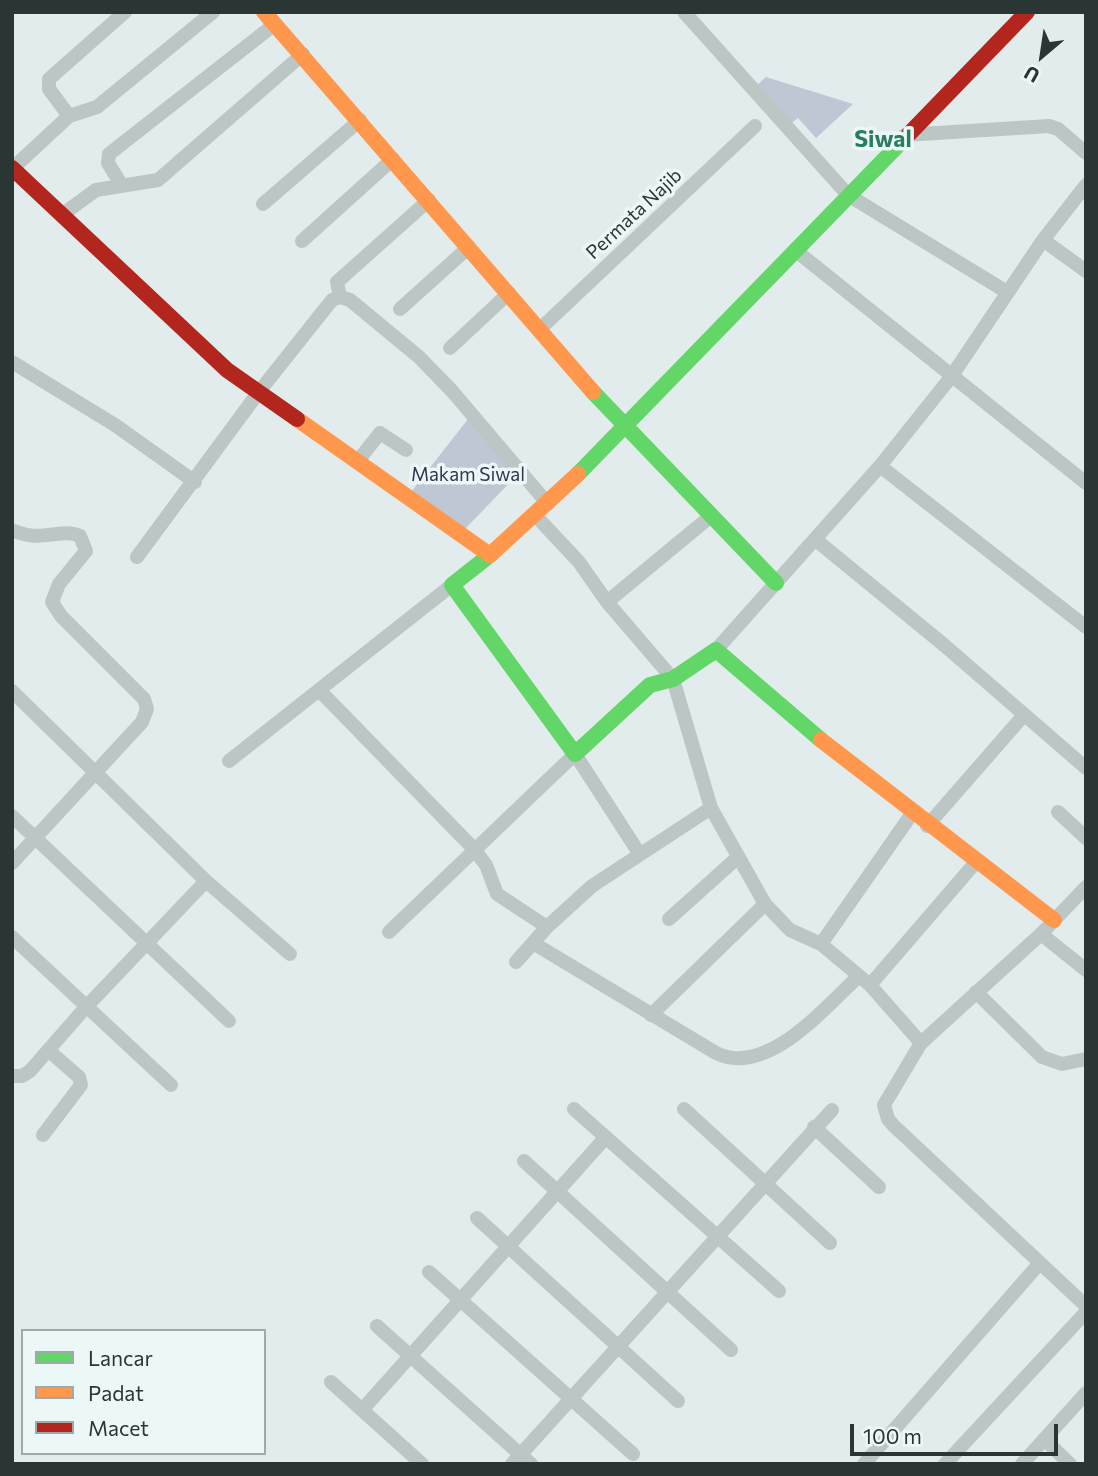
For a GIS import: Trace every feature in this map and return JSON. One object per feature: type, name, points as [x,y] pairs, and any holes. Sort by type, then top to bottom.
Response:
[{"type":"street","points":[[69,116],[49,89],[48,79],[125,12]]},
{"type":"street","points":[[213,12],[97,107],[69,116],[13,168],[167,316],[257,393],[490,555]]},
{"type":"street","points":[[684,12],[848,195],[1007,292]]},
{"type":"street","points":[[229,761],[490,555],[542,510],[625,428],[905,135],[968,78],[1027,12]]},
{"type":"street","points":[[121,184],[108,163],[109,154],[269,18],[625,428],[776,583]]},
{"type":"street","points":[[63,214],[96,190],[158,180],[303,54]]},
{"type":"street","points":[[263,204],[360,120]]},
{"type":"street","name":"Permata Najib","points":[[540,329],[755,126]]},
{"type":"street","points":[[905,135],[1049,126],[1058,129],[1086,153]]},
{"type":"street","points":[[302,241],[393,159]]},
{"type":"street","points":[[389,932],[473,848],[650,685],[673,679],[716,650],[880,466],[951,377],[1043,240],[1086,185]]},
{"type":"street","points":[[340,297],[337,282],[429,200]]},
{"type":"street","points":[[1043,240],[1086,271]]},
{"type":"street","points":[[400,309],[469,247]]},
{"type":"street","points":[[795,250],[1086,483]]},
{"type":"street","points":[[450,348],[509,293]]},
{"type":"street","points":[[137,557],[195,482],[257,393],[331,300],[340,297],[350,300],[419,357],[478,421],[607,602],[673,679],[710,808],[765,904],[790,930],[821,944],[865,981],[915,1052]]},
{"type":"street","points":[[12,362],[115,425],[195,482]]},
{"type":"street","points":[[357,462],[380,433],[406,450]]},
{"type":"street","points":[[880,466],[1085,625]]},
{"type":"street","points":[[607,602],[711,516]]},
{"type":"street","points":[[12,530],[39,538],[72,533],[80,536],[86,551],[59,584],[52,597],[54,608],[146,703],[142,722],[94,773],[31,833],[12,863]]},
{"type":"street","points":[[816,540],[1086,768]]},
{"type":"street","points":[[452,585],[575,754],[639,853]]},
{"type":"street","points":[[716,650],[784,711],[911,815],[1054,920]]},
{"type":"street","points":[[12,691],[206,881],[290,954]]},
{"type":"street","points":[[320,691],[473,848],[486,865],[497,894],[547,927]]},
{"type":"street","points":[[928,826],[1024,715]]},
{"type":"street","points":[[516,962],[547,927],[592,886],[710,808]]},
{"type":"street","points":[[1059,812],[1086,838]]},
{"type":"street","points":[[821,944],[911,815]]},
{"type":"street","points":[[12,816],[229,1021]]},
{"type":"street","points":[[12,838],[31,833]]},
{"type":"street","points":[[669,919],[737,858]]},
{"type":"street","points":[[533,943],[722,1056],[751,1058],[781,1045],[865,981],[976,862]]},
{"type":"street","points":[[12,1076],[26,1074],[206,881]]},
{"type":"street","points":[[1086,887],[1041,934],[915,1052],[886,1100],[887,1119],[1086,1306]]},
{"type":"street","points":[[651,1014],[765,904]]},
{"type":"street","points":[[1041,934],[1086,970]]},
{"type":"street","points":[[12,937],[171,1085]]},
{"type":"street","points":[[976,992],[1042,1057],[1062,1064],[1086,1059]]},
{"type":"street","points":[[43,1135],[81,1085],[79,1077],[48,1050]]},
{"type":"street","points":[[574,1109],[779,1291]]},
{"type":"street","points":[[684,1109],[830,1243]]},
{"type":"street","points":[[377,1326],[521,1461],[618,1345],[832,1110]]},
{"type":"street","points":[[814,1127],[879,1187]]},
{"type":"street","points":[[362,1410],[606,1137]]},
{"type":"street","points":[[524,1161],[731,1350]]},
{"type":"street","points":[[477,1218],[678,1401]]},
{"type":"street","points":[[864,1464],[1039,1264]]},
{"type":"street","points":[[429,1272],[570,1401],[633,1454]]},
{"type":"street","points":[[946,1464],[1086,1312]]},
{"type":"street","points":[[331,1382],[422,1464]]},
{"type":"street","points":[[1022,1464],[1086,1393]]},
{"type":"street","points":[[1044,1438],[1070,1464]]},
{"type":"green space","points":[[766,77],[853,104],[816,138],[798,118],[790,124],[755,87]]},
{"type":"green space","name":"Makam Siwal","points":[[468,419],[518,474],[465,529],[411,492]]},
{"type":"traffic: fast","points":[[578,474],[909,134]]},
{"type":"traffic: fast","points":[[593,392],[776,583]]},
{"type":"traffic: fast","points":[[490,555],[452,585],[575,754],[650,685],[673,679],[716,650],[821,740]]},
{"type":"traffic: slow","points":[[264,12],[593,392]]},
{"type":"traffic: slow","points":[[297,419],[490,555],[578,474]]},
{"type":"traffic: slow","points":[[821,740],[1054,920]]},
{"type":"traffic: jam","points":[[909,134],[1027,12]]},
{"type":"traffic: jam","points":[[12,168],[227,370],[297,419]]},
{"type":"district","name":"Siwal","points":[[883,139]]}]
